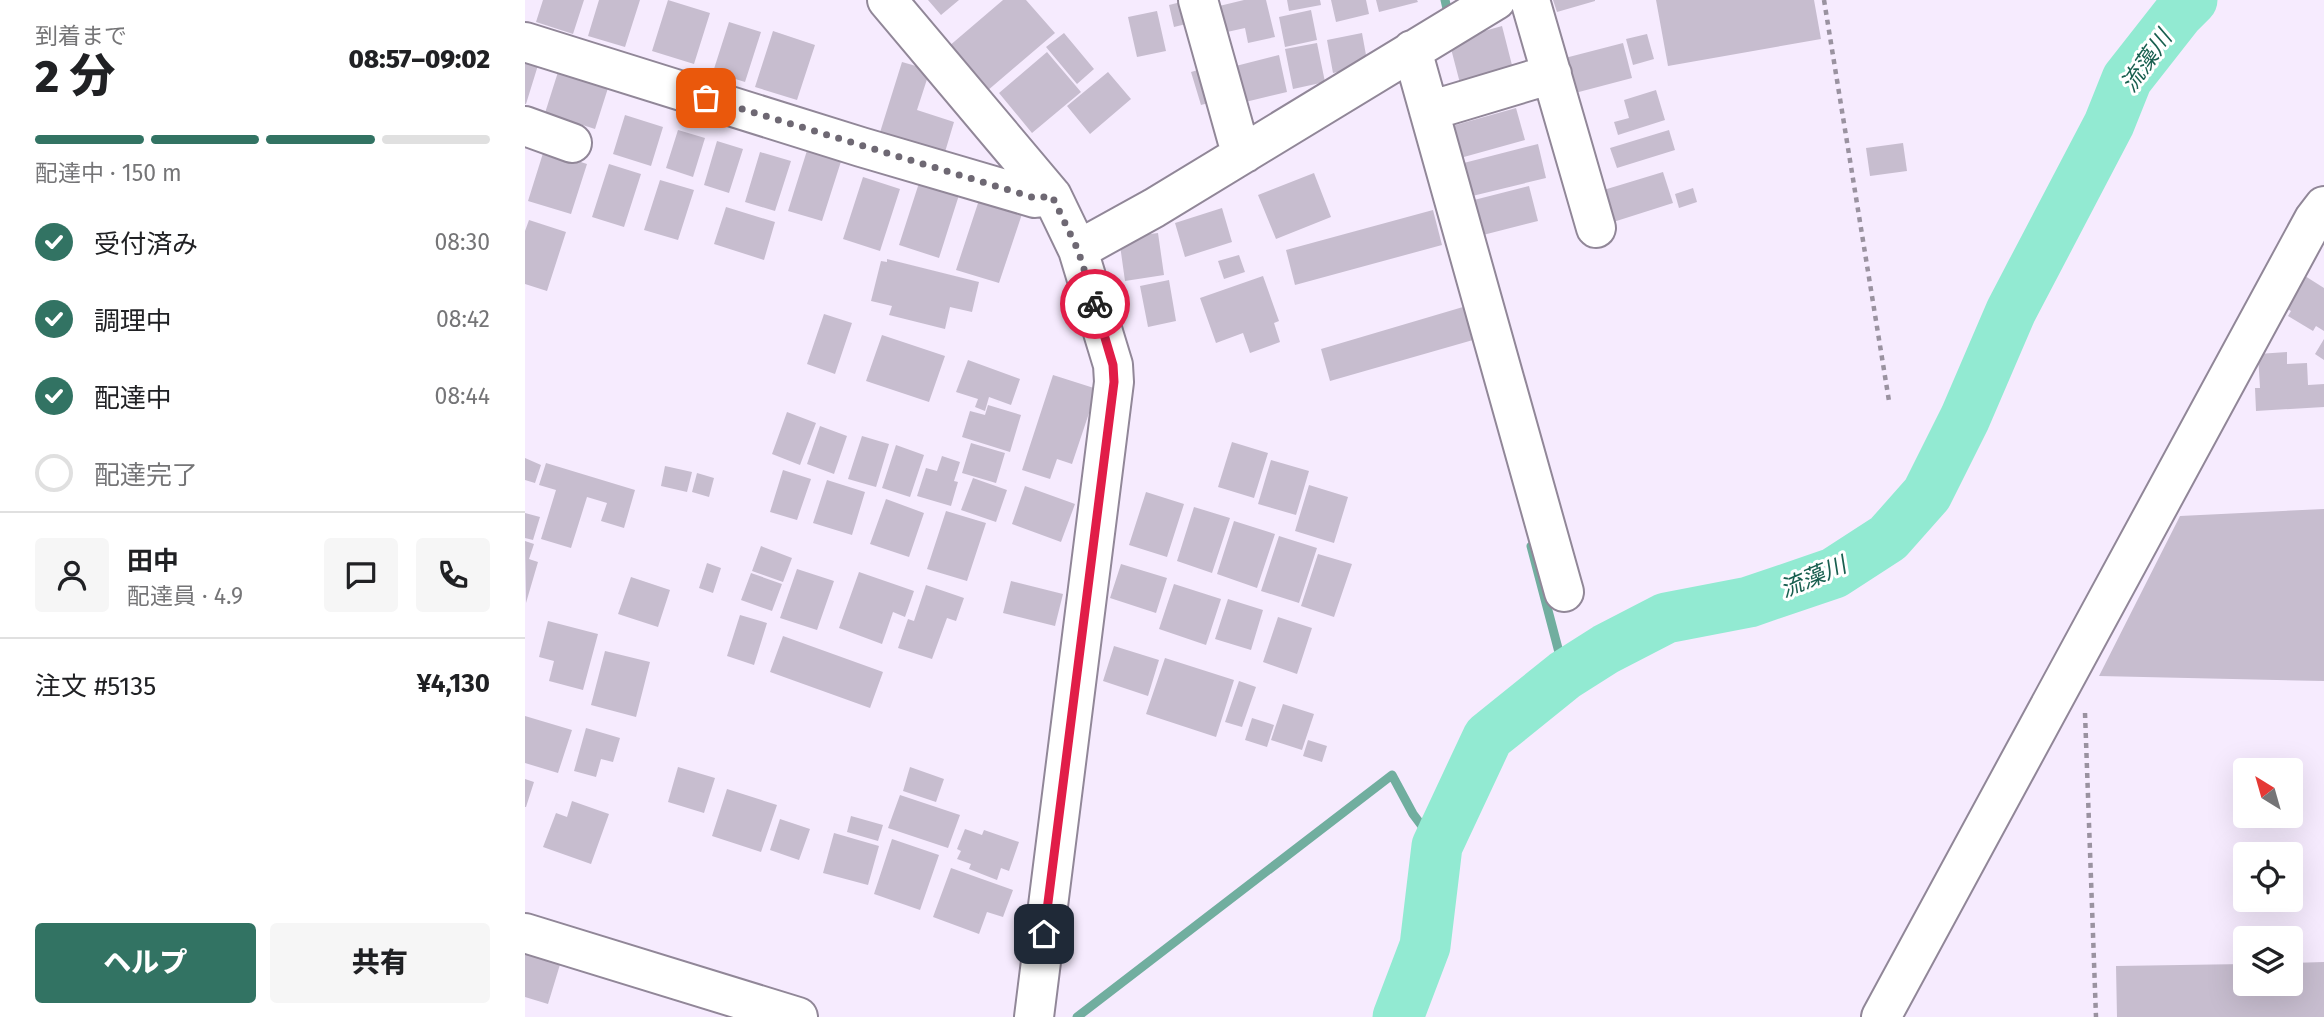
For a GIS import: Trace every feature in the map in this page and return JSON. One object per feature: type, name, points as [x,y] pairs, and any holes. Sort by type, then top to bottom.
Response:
[{"type":"street","points":[[887,0],[1052,196],[1078,250],[1113,365],[1114,382],[1034,1017]]},
{"type":"street","points":[[1198,0],[1237,139],[1245,153]]},
{"type":"street","points":[[1078,250],[1245,153],[1496,0]]},
{"type":"street","points":[[1530,0],[1597,228]]},
{"type":"street","points":[[525,42],[860,147],[1035,198],[1052,196]]},
{"type":"street","points":[[1412,50],[1564,592]]},
{"type":"street","points":[[1429,111],[1552,74]]},
{"type":"street","points":[[525,126],[572,143]]},
{"type":"street","points":[[1881,1017],[2314,219],[2324,206]]},
{"type":"street","points":[[525,933],[798,1017]]},
{"type":"path","points":[[1825,0],[1889,401]]},
{"type":"path","points":[[2085,712],[2096,1017]]},
{"type":"building","points":[[543,0],[584,0],[573,34],[536,22]]},
{"type":"building","points":[[599,0],[640,0],[625,47],[588,36]]},
{"type":"building","points":[[668,0],[710,13],[694,64],[652,51]]},
{"type":"building","points":[[928,0],[959,0],[941,15]]},
{"type":"building","points":[[1003,0],[1026,0],[1055,33],[987,91],[948,47]]},
{"type":"building","points":[[1244,0],[1266,0],[1275,37],[1248,43],[1245,28],[1218,34],[1211,8]]},
{"type":"building","points":[[1287,0],[1320,0],[1321,5],[1289,11]]},
{"type":"building","points":[[1331,0],[1366,0],[1369,14],[1336,22]]},
{"type":"building","points":[[1376,0],[1417,0],[1418,2],[1379,12]]},
{"type":"building","points":[[1553,0],[1595,0],[1595,1],[1557,12]]},
{"type":"building","points":[[1656,0],[1814,0],[1821,39],[1668,66]]},
{"type":"building","points":[[1185,1],[1190,23],[1174,27],[1169,5]]},
{"type":"building","points":[[1311,10],[1317,40],[1285,47],[1279,17]]},
{"type":"building","points":[[1157,11],[1166,51],[1137,57],[1128,17]]},
{"type":"building","points":[[729,22],[761,32],[745,82],[713,72]]},
{"type":"building","points":[[1502,26],[1514,73],[1461,87],[1449,41]]},
{"type":"building","points":[[773,31],[815,45],[797,100],[755,87]]},
{"type":"building","points":[[1064,33],[1094,69],[1077,84],[1046,47]]},
{"type":"building","points":[[1362,33],[1368,66],[1333,73],[1327,40]]},
{"type":"building","points":[[1647,34],[1654,59],[1633,65],[1626,39]]},
{"type":"building","points":[[1317,43],[1325,82],[1293,89],[1285,49]]},
{"type":"building","points":[[1623,43],[1632,78],[1575,93],[1565,58]]},
{"type":"building","points":[[1047,52],[1081,92],[1032,133],[999,93]]},
{"type":"building","points":[[1279,55],[1287,92],[1233,105],[1224,69]]},
{"type":"building","points":[[525,58],[539,62],[526,104],[525,104]]},
{"type":"building","points":[[902,62],[930,70],[917,110],[954,122],[942,162],[877,142]]},
{"type":"building","points":[[1208,67],[1219,100],[1201,105],[1191,72]]},
{"type":"building","points":[[558,72],[608,88],[595,129],[545,113]]},
{"type":"building","points":[[1108,72],[1131,99],[1090,134],[1067,106]]},
{"type":"building","points":[[1656,90],[1665,120],[1618,135],[1614,122],[1629,118],[1624,100]]},
{"type":"building","points":[[1516,108],[1525,140],[1453,160],[1445,128]]},
{"type":"building","points":[[625,115],[663,127],[651,166],[613,154]]},
{"type":"building","points":[[678,130],[705,138],[693,177],[666,168]]},
{"type":"building","points":[[1669,130],[1675,150],[1617,168],[1610,148]]},
{"type":"building","points":[[717,141],[743,149],[729,193],[704,185]]},
{"type":"building","points":[[810,141],[844,152],[822,221],[788,211]]},
{"type":"building","points":[[1903,143],[1907,171],[1870,176],[1866,148]]},
{"type":"building","points":[[1538,144],[1546,178],[1464,198],[1456,165]]},
{"type":"building","points":[[544,150],[587,164],[571,214],[528,201]]},
{"type":"building","points":[[760,152],[791,161],[775,211],[745,202]]},
{"type":"building","points":[[609,164],[641,174],[624,227],[592,217]]},
{"type":"building","points":[[1663,172],[1673,203],[1607,224],[1597,192]]},
{"type":"building","points":[[1314,173],[1331,217],[1276,239],[1258,195]]},
{"type":"building","points":[[863,177],[900,189],[880,251],[843,239]]},
{"type":"building","points":[[660,180],[694,190],[678,240],[644,230]]},
{"type":"building","points":[[919,183],[959,195],[939,258],[899,245]]},
{"type":"building","points":[[1529,186],[1538,221],[1483,235],[1474,200]]},
{"type":"building","points":[[1693,188],[1697,202],[1679,208],[1675,194]]},
{"type":"building","points":[[981,194],[1024,208],[999,283],[956,270]]},
{"type":"building","points":[[726,207],[775,222],[764,260],[714,244]]},
{"type":"building","points":[[1222,208],[1232,242],[1185,257],[1175,223]]},
{"type":"building","points":[[1433,210],[1442,245],[1295,285],[1286,250]]},
{"type":"building","points":[[529,220],[566,232],[547,291],[525,284],[525,231]]},
{"type":"building","points":[[1158,233],[1164,275],[1125,281],[1119,238]]},
{"type":"building","points":[[1239,255],[1245,272],[1224,279],[1218,261]]},
{"type":"building","points":[[887,259],[979,282],[972,312],[950,307],[945,329],[889,315],[892,306],[871,301],[881,261],[887,262]]},
{"type":"building","points":[[1263,276],[1279,321],[1274,323],[1280,342],[1250,353],[1243,333],[1216,343],[1200,298]]},
{"type":"building","points":[[2305,276],[2324,288],[2324,331],[2316,326],[2313,331],[2288,316],[2291,311],[2285,307]]},
{"type":"building","points":[[1169,280],[1176,321],[1148,327],[1140,286]]},
{"type":"building","points":[[1463,307],[1473,340],[1330,381],[1321,349]]},
{"type":"building","points":[[824,314],[852,323],[835,374],[807,364]]},
{"type":"building","points":[[882,335],[945,356],[929,402],[866,381]]},
{"type":"building","points":[[2324,339],[2324,360],[2315,354]]},
{"type":"building","points":[[2287,352],[2287,364],[2307,363],[2308,385],[2324,384],[2324,407],[2256,411],[2255,388],[2260,388],[2258,354]]},
{"type":"building","points":[[968,360],[1020,379],[1011,405],[989,397],[985,411],[975,407],[978,399],[956,392]]},
{"type":"building","points":[[1053,375],[1097,389],[1072,464],[1057,459],[1050,479],[1022,470]]},
{"type":"building","points":[[988,405],[1021,415],[1010,452],[962,437],[970,411],[985,415]]},
{"type":"building","points":[[787,412],[816,423],[800,465],[772,454]]},
{"type":"building","points":[[820,426],[847,436],[834,474],[807,464]]},
{"type":"building","points":[[862,436],[889,444],[876,487],[848,479]]},
{"type":"building","points":[[1232,442],[1268,453],[1254,498],[1218,487]]},
{"type":"building","points":[[971,443],[1005,453],[996,483],[962,473]]},
{"type":"building","points":[[896,445],[924,455],[910,497],[882,488]]},
{"type":"building","points":[[942,456],[960,462],[951,506],[917,496],[926,468],[937,471]]},
{"type":"building","points":[[525,458],[541,465],[535,483],[525,480]]},
{"type":"building","points":[[1271,460],[1309,471],[1296,515],[1258,504]]},
{"type":"building","points":[[546,463],[635,490],[624,528],[601,521],[607,503],[587,497],[571,548],[541,539],[556,490],[539,485]]},
{"type":"building","points":[[665,466],[692,472],[687,492],[661,486]]},
{"type":"building","points":[[783,470],[811,479],[797,520],[770,512]]},
{"type":"building","points":[[697,473],[714,478],[709,497],[692,492]]},
{"type":"building","points":[[973,478],[1007,490],[996,522],[961,510]]},
{"type":"building","points":[[827,480],[865,492],[852,535],[813,523]]},
{"type":"building","points":[[1309,485],[1348,497],[1334,543],[1295,531]]},
{"type":"building","points":[[1025,486],[1075,504],[1061,542],[1012,524]]},
{"type":"building","points":[[1146,492],[1184,504],[1167,557],[1129,545]]},
{"type":"building","points":[[886,499],[924,513],[909,557],[870,544]]},
{"type":"building","points":[[1194,507],[1230,518],[1212,573],[1177,561]]},
{"type":"building","points":[[2324,509],[2324,681],[2099,676],[2180,516]]},
{"type":"building","points":[[946,511],[986,523],[967,581],[927,569]]},
{"type":"building","points":[[525,513],[540,517],[533,540],[525,538]]},
{"type":"building","points":[[1234,521],[1275,534],[1257,588],[1217,574]]},
{"type":"building","points":[[1279,536],[1317,548],[1299,603],[1261,591]]},
{"type":"building","points":[[525,541],[534,544],[529,559],[538,562],[526,603]]},
{"type":"building","points":[[761,546],[792,558],[783,582],[752,571]]},
{"type":"building","points":[[1318,554],[1352,564],[1334,617],[1301,606]]},
{"type":"building","points":[[707,563],[721,568],[713,593],[699,588]]},
{"type":"building","points":[[1121,564],[1167,578],[1156,613],[1110,598]]},
{"type":"building","points":[[797,569],[834,581],[817,630],[780,618]]},
{"type":"building","points":[[859,572],[914,591],[905,617],[893,612],[882,644],[839,628]]},
{"type":"building","points":[[751,573],[782,584],[772,611],[741,600]]},
{"type":"building","points":[[631,577],[670,590],[658,627],[618,614]]},
{"type":"building","points":[[1011,581],[1063,594],[1055,626],[1003,613]]},
{"type":"building","points":[[1174,584],[1221,599],[1206,645],[1159,629]]},
{"type":"building","points":[[926,585],[964,598],[956,621],[947,618],[932,659],[898,648],[908,619],[914,621]]},
{"type":"building","points":[[1228,599],[1263,610],[1251,650],[1215,639]]},
{"type":"building","points":[[740,615],[767,623],[754,665],[727,656]]},
{"type":"building","points":[[1278,617],[1312,628],[1297,674],[1263,662]]},
{"type":"building","points":[[548,621],[598,634],[583,690],[549,681],[554,661],[539,657]]},
{"type":"building","points":[[783,636],[883,672],[870,708],[770,672]]},
{"type":"building","points":[[1114,646],[1159,660],[1148,696],[1103,681]]},
{"type":"building","points":[[605,651],[650,662],[636,717],[591,705]]},
{"type":"building","points":[[1165,658],[1234,680],[1216,737],[1146,714]]},
{"type":"building","points":[[1239,681],[1256,687],[1242,727],[1225,722]]},
{"type":"building","points":[[1283,704],[1314,714],[1302,750],[1271,740]]},
{"type":"building","points":[[525,716],[572,730],[558,773],[525,763]]},
{"type":"building","points":[[1252,718],[1274,725],[1267,747],[1245,740]]},
{"type":"building","points":[[586,728],[620,738],[613,762],[601,759],[596,777],[574,771]]},
{"type":"building","points":[[1308,740],[1327,746],[1322,762],[1303,756]]},
{"type":"building","points":[[678,767],[715,778],[704,813],[668,802]]},
{"type":"building","points":[[910,767],[944,779],[936,802],[903,791]]},
{"type":"building","points":[[525,779],[534,782],[526,807],[525,807]]},
{"type":"building","points":[[727,789],[777,805],[761,852],[712,836]]},
{"type":"building","points":[[900,795],[960,815],[948,848],[888,828]]},
{"type":"building","points":[[572,801],[609,814],[591,864],[543,847],[556,813],[567,817]]},
{"type":"building","points":[[851,816],[883,825],[878,841],[847,832]]},
{"type":"building","points":[[780,819],[810,829],[799,860],[770,850]]},
{"type":"building","points":[[965,829],[982,835],[984,830],[1019,842],[1009,871],[1001,868],[997,880],[969,869],[971,864],[957,859],[961,851],[957,849]]},
{"type":"building","points":[[834,833],[879,846],[868,885],[823,873]]},
{"type":"building","points":[[892,839],[939,855],[920,910],[874,894]]},
{"type":"building","points":[[951,868],[1013,890],[1003,917],[987,912],[979,934],[933,917]]},
{"type":"building","points":[[525,947],[562,958],[548,1004],[525,997]]},
{"type":"building","points":[[2324,962],[2324,1017],[2117,1017],[2116,966],[2233,964],[2233,996],[2303,996],[2303,963]]},
{"type":"waterway","points":[[1445,0],[1448,13]]},
{"type":"waterway","name":"流藻川","points":[[1398,1017],[1425,946],[1437,846],[1488,737],[1565,675],[1606,649],[1666,618],[1749,602],[1834,573],[1888,538],[1927,494],[1965,418],[2011,311],[2109,124],[2127,79],[2192,0]]},
{"type":"waterway","points":[[1531,546],[1565,675]]},
{"type":"waterway","points":[[1077,1017],[1392,775],[1413,814],[1437,846]]},
{"type":"way so far","points":[[706,98],[1035,198],[1052,196],[1078,250],[1095,304]]},
{"type":"route","points":[[1044,934],[1114,382],[1113,365],[1095,304]]}]
